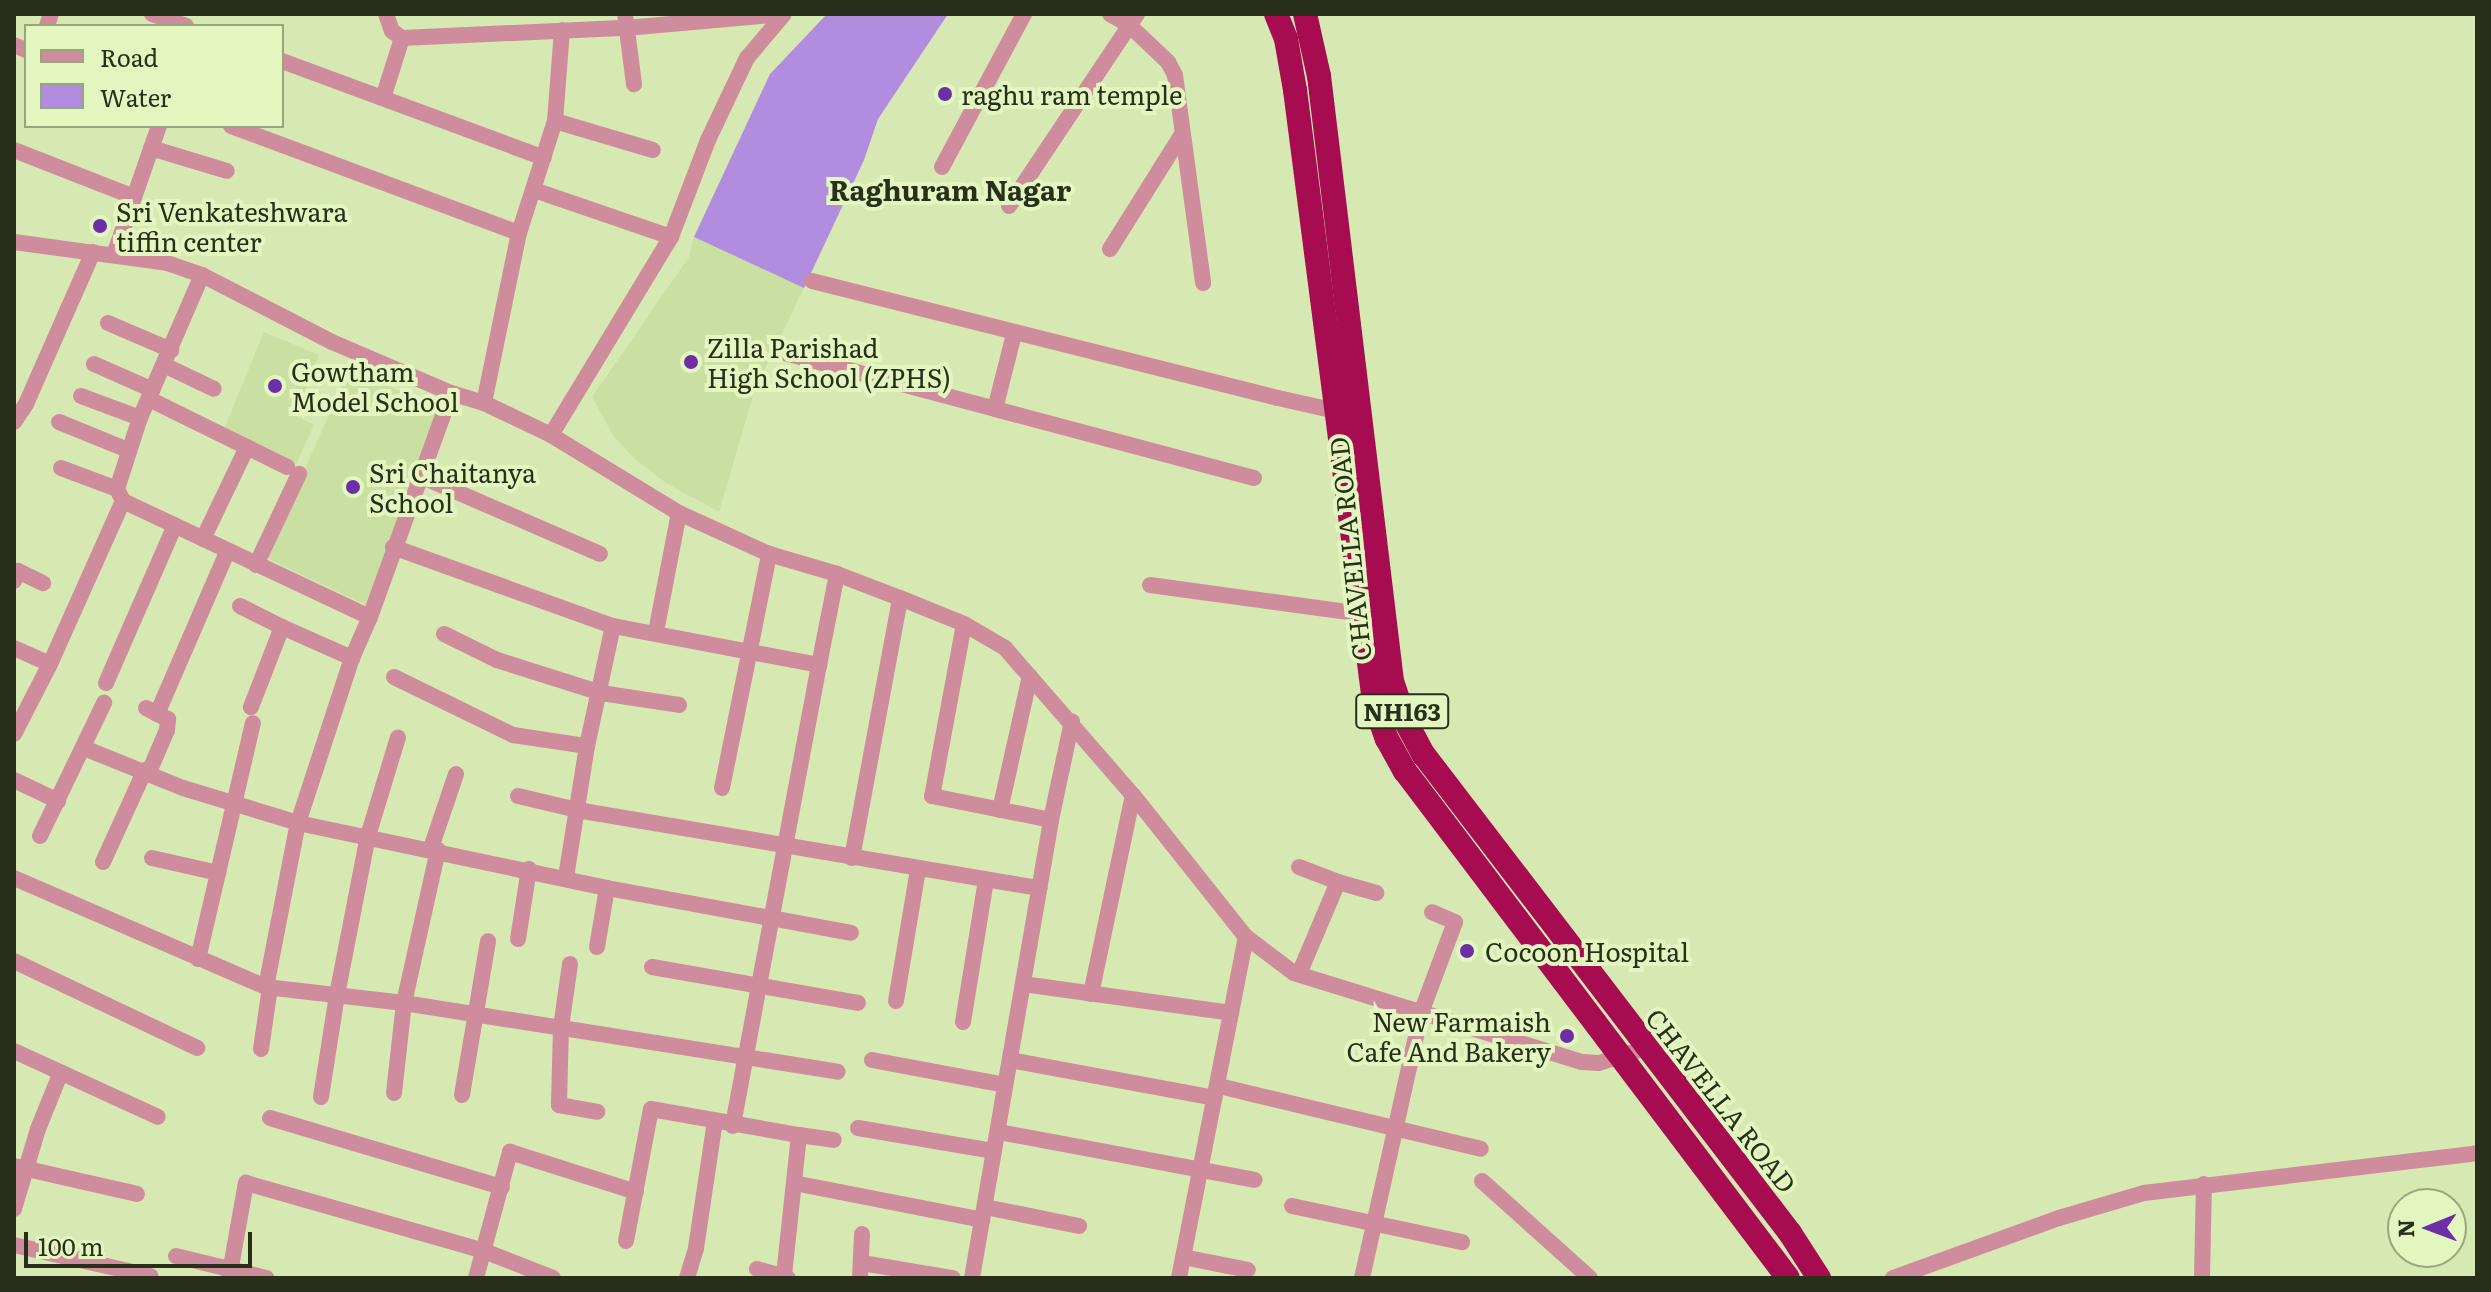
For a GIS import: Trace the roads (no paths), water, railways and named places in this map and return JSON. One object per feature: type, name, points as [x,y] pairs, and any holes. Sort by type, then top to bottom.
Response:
[{"type":"highway","name":"CHAVELLA ROAD","points":[[1276,14],[1286,39],[1295,90],[1374,702],[1387,739],[1405,771],[1788,1278]]},
{"type":"highway","name":"CHAVELLA ROAD","points":[[1305,14],[1319,76],[1392,681],[1405,720],[1424,755],[1790,1233],[1819,1278]]},
{"type":"street","points":[[152,14],[180,24]]},
{"type":"street","points":[[369,14],[386,16],[392,31],[402,38],[562,30],[626,21],[783,14]]},
{"type":"street","points":[[551,435],[671,237],[708,140],[747,58],[783,14]]},
{"type":"street","points":[[942,167],[1024,14]]},
{"type":"street","points":[[1110,14],[1133,19],[1175,75],[1203,283]]},
{"type":"street","points":[[1009,206],[1133,19]]},
{"type":"street","points":[[626,21],[634,84]]},
{"type":"street","points":[[484,403],[519,233],[555,121],[562,30]]},
{"type":"street","points":[[383,98],[402,38]]},
{"type":"street","points":[[284,62],[544,158]]},
{"type":"street","points":[[555,121],[653,150]]},
{"type":"street","points":[[114,255],[158,128]]},
{"type":"street","points":[[236,128],[519,233]]},
{"type":"street","points":[[1110,249],[1182,134]]},
{"type":"street","points":[[151,148],[227,171]]},
{"type":"street","points":[[14,150],[134,197]]},
{"type":"street","points":[[534,190],[671,237]]},
{"type":"street","points":[[14,242],[167,263],[202,275],[332,342],[451,393],[484,403],[551,435],[679,513],[769,554],[837,574],[964,624],[1005,648],[1072,721],[1246,937],[1273,961],[1299,974],[1582,1062],[1599,1063],[1646,1048]]},
{"type":"street","points":[[14,422],[26,404],[93,252]]},
{"type":"street","points":[[14,734],[50,664],[120,495],[128,450],[202,275]]},
{"type":"street","points":[[812,281],[1014,334],[1336,411],[1360,403]]},
{"type":"street","points":[[108,323],[214,389]]},
{"type":"street","points":[[995,409],[1014,334]]},
{"type":"street","points":[[785,353],[1254,478]]},
{"type":"street","points":[[94,364],[293,471],[256,565]]},
{"type":"street","points":[[261,1049],[268,987],[298,823],[352,658],[370,617],[451,393]]},
{"type":"street","points":[[81,396],[140,418]]},
{"type":"street","points":[[59,422],[128,450]]},
{"type":"street","points":[[203,539],[247,447]]},
{"type":"street","points":[[61,468],[120,495],[227,552],[370,617]]},
{"type":"street","points":[[420,476],[600,554]]},
{"type":"street","points":[[656,632],[679,513]]},
{"type":"street","points":[[106,683],[175,525]]},
{"type":"street","points":[[393,547],[613,626],[819,665]]},
{"type":"street","points":[[103,862],[167,730],[168,719],[151,711],[227,552]]},
{"type":"street","points":[[722,788],[769,554]]},
{"type":"street","points":[[14,581],[18,571],[43,583]]},
{"type":"street","points":[[733,1126],[783,846],[837,574]]},
{"type":"street","points":[[1150,585],[1363,614]]},
{"type":"street","points":[[852,858],[900,598]]},
{"type":"street","points":[[240,606],[352,658]]},
{"type":"street","points":[[964,624],[932,796],[1051,820]]},
{"type":"street","points":[[566,877],[587,746],[601,693],[613,626]]},
{"type":"street","points":[[198,959],[235,803],[252,715],[282,627]]},
{"type":"street","points":[[444,634],[497,660],[601,693],[679,705]]},
{"type":"street","points":[[14,648],[50,664]]},
{"type":"street","points":[[1000,810],[1030,676]]},
{"type":"street","points":[[394,677],[513,735],[587,746]]},
{"type":"street","points":[[40,836],[104,703]]},
{"type":"street","points":[[972,1278],[1051,820],[1072,721]]},
{"type":"street","points":[[321,1097],[368,836],[398,737]]},
{"type":"street","points":[[84,748],[183,788],[298,823],[434,849],[607,888],[771,915],[851,933]]},
{"type":"street","points":[[394,1093],[404,1003],[434,849],[456,774]]},
{"type":"street","points":[[14,780],[58,801]]},
{"type":"street","points":[[1091,994],[1133,795]]},
{"type":"street","points":[[518,796],[577,810],[1039,888]]},
{"type":"street","points":[[152,858],[218,873]]},
{"type":"street","points":[[1299,867],[1376,893]]},
{"type":"street","points":[[518,939],[529,869]]},
{"type":"street","points":[[896,1001],[918,869]]},
{"type":"street","points":[[14,878],[268,987],[404,1003],[747,1055],[838,1072]]},
{"type":"street","points":[[963,1022],[986,880]]},
{"type":"street","points":[[1299,974],[1338,882]]},
{"type":"street","points":[[597,947],[607,888]]},
{"type":"street","points":[[1362,1278],[1421,1013],[1455,922],[1432,912]]},
{"type":"street","points":[[1179,1278],[1246,937]]},
{"type":"street","points":[[462,1095],[488,941]]},
{"type":"street","points":[[14,961],[197,1048]]},
{"type":"street","points":[[570,964],[561,1027],[559,1105],[597,1112]]},
{"type":"street","points":[[652,967],[858,1003]]},
{"type":"street","points":[[1023,984],[1231,1013]]},
{"type":"street","points":[[14,1051],[158,1117]]},
{"type":"street","points":[[872,1060],[1005,1085]]},
{"type":"street","points":[[1010,1060],[1217,1092],[1481,1149]]},
{"type":"street","points":[[14,1209],[20,1168],[61,1072]]},
{"type":"street","points":[[626,1241],[651,1109],[733,1126],[834,1140]]},
{"type":"street","points":[[270,1118],[502,1187]]},
{"type":"street","points":[[687,1278],[696,1248],[715,1121]]},
{"type":"street","points":[[858,1128],[994,1151]]},
{"type":"street","points":[[999,1132],[1255,1180]]},
{"type":"street","points":[[757,1269],[786,1277],[799,1135]]},
{"type":"street","points":[[476,1278],[510,1152],[636,1192]]},
{"type":"street","points":[[1893,1278],[2059,1218],[2144,1193],[2477,1153]]},
{"type":"street","points":[[20,1168],[137,1194]]},
{"type":"street","points":[[1482,1181],[1590,1278]]},
{"type":"street","points":[[230,1273],[246,1183],[484,1251],[553,1278]]},
{"type":"street","points":[[794,1183],[983,1214],[1079,1226]]},
{"type":"street","points":[[2202,1278],[2204,1184]]},
{"type":"street","points":[[1292,1206],[1462,1242]]},
{"type":"street","points":[[862,1234],[861,1270],[953,1278]]},
{"type":"street","points":[[14,1245],[151,1276]]},
{"type":"street","points":[[176,1256],[230,1273],[266,1278]]},
{"type":"street","points":[[1183,1257],[1248,1270]]},
{"type":"water","points":[[827,14],[948,14],[878,119],[864,160],[804,288],[694,237],[770,74]]},
{"type":"place","name":"raghu ram temple","points":[[945,94]]},
{"type":"place","name":"Sri Venkateshwara tiffin center","points":[[100,226]]},
{"type":"place","name":"Zilla Parishad High School (ZPHS)","points":[[691,362]]},
{"type":"place","name":"Gowtham Model School","points":[[275,386]]},
{"type":"place","name":"Sri Chaitanya School","points":[[353,487]]},
{"type":"place","name":"Cocoon Hospital","points":[[1467,951]]},
{"type":"place","name":"New Farmaish Cafe And Bakery","points":[[1567,1036]]},
{"type":"district","name":"Raghuram Nagar","points":[[950,189]]}]
